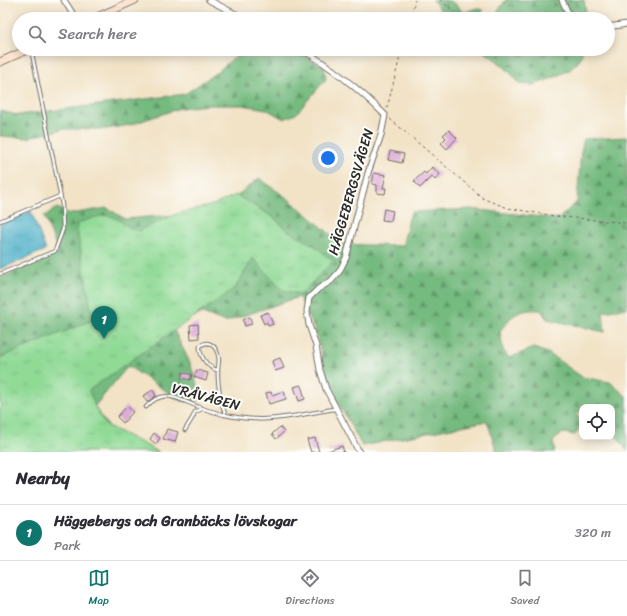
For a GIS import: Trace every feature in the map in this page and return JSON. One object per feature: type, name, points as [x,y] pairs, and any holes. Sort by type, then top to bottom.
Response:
[{"type":"street","points":[[64,0],[72,12]]},
{"type":"street","points":[[109,12],[135,0]]},
{"type":"street","points":[[209,0],[232,12]]},
{"type":"street","points":[[562,0],[568,12]]},
{"type":"street","points":[[615,26],[627,24]]},
{"type":"street","points":[[0,62],[14,56]]},
{"type":"street","name":"HÄGGEBERGSVÄGEN","points":[[313,56],[328,65],[366,96],[385,115],[381,135],[368,173],[346,258],[339,272],[331,281],[318,289],[309,298],[307,311],[309,325],[316,346],[320,370],[326,389],[335,409],[359,452]]},
{"type":"lane","points":[[0,274],[55,251],[63,230],[60,196],[31,56]]},
{"type":"lane","points":[[0,221],[60,196]]},
{"type":"lane","points":[[218,370],[212,368],[205,361],[200,350],[200,346],[204,342],[208,342],[216,350],[219,356],[220,363],[218,370],[222,406],[225,415]]},
{"type":"lane","name":"VRÅVÄGEN","points":[[146,407],[156,398],[169,396],[180,398],[203,409],[225,415],[261,419],[335,409]]},
{"type":"lane","points":[[185,430],[194,417],[194,412],[203,409]]},
{"type":"path","points":[[412,12],[415,0]]},
{"type":"path","points":[[440,0],[454,12]]},
{"type":"path","points":[[400,56],[385,115],[484,199],[508,208],[554,216],[627,223]]},
{"type":"green space","points":[[433,0],[442,0],[454,3],[462,12],[442,12]]},
{"type":"green space","points":[[506,0],[584,0],[586,12],[497,12]]},
{"type":"green space","points":[[477,8],[483,10],[482,12],[466,12]]},
{"type":"green space","points":[[236,56],[305,56],[324,67],[326,79],[296,114],[284,119],[266,109],[242,105],[208,105],[180,108],[130,125],[106,129],[64,129],[27,138],[0,136],[0,111],[18,115],[185,94],[217,72]]},
{"type":"green space","points":[[490,56],[581,56],[580,60],[571,69],[533,85],[520,84],[501,64]]},
{"type":"green space","points":[[627,137],[627,308],[603,312],[605,332],[547,319],[541,310],[527,310],[517,314],[509,320],[500,331],[503,350],[509,358],[533,348],[548,353],[582,377],[610,382],[627,397],[627,451],[615,433],[615,404],[579,404],[579,412],[576,412],[579,420],[579,428],[575,435],[563,433],[553,441],[555,452],[497,452],[487,421],[362,446],[331,390],[315,330],[299,297],[225,322],[203,313],[172,326],[190,363],[202,400],[181,401],[128,366],[94,407],[122,445],[0,452],[0,278],[59,253],[44,216],[57,208],[70,214],[107,208],[125,219],[160,216],[208,221],[259,178],[291,201],[342,244],[402,246],[411,212],[471,209],[558,219],[577,202],[581,151],[584,139]]},
{"type":"green space","points":[[236,195],[273,217],[288,231],[315,246],[333,261],[301,294],[282,290],[253,258],[235,288],[89,390],[95,407],[106,425],[159,452],[0,452],[0,358],[93,320],[76,224],[94,218],[109,216],[138,231],[176,214],[213,205]]},
{"type":"water","points":[[31,211],[46,250],[0,269],[0,224]]},
{"type":"building","points":[[449,130],[457,138],[447,149],[441,143],[446,138],[443,135]]},
{"type":"building","points":[[390,151],[404,154],[402,163],[388,160]]},
{"type":"building","points":[[432,167],[440,174],[435,180],[432,176],[420,188],[414,181],[424,172],[426,174]]},
{"type":"building","points":[[374,173],[386,175],[383,188],[386,188],[385,194],[377,193],[377,185],[372,184]]},
{"type":"building","points":[[384,209],[393,211],[391,221],[382,220]]},
{"type":"building","points":[[268,312],[273,324],[268,326],[267,322],[264,324],[260,315]]},
{"type":"building","points":[[250,317],[252,324],[245,326],[243,320]]},
{"type":"building","points":[[198,324],[199,338],[191,339],[190,325]]},
{"type":"building","points":[[280,358],[284,368],[275,371],[272,361]]},
{"type":"building","points":[[197,370],[208,373],[206,381],[194,377]]},
{"type":"building","points":[[183,372],[192,375],[190,380],[181,378]]},
{"type":"building","points":[[301,385],[305,399],[299,401],[294,387]]},
{"type":"building","points":[[153,390],[156,396],[147,402],[143,396]]},
{"type":"building","points":[[284,391],[286,399],[269,404],[266,393],[271,392],[272,395]]},
{"type":"building","points":[[127,406],[133,412],[123,423],[117,417]]},
{"type":"building","points":[[280,427],[284,432],[276,439],[272,434]]},
{"type":"building","points":[[167,429],[178,432],[175,442],[163,439]]},
{"type":"building","points":[[154,433],[160,438],[156,444],[150,439]]},
{"type":"building","points":[[315,438],[319,452],[311,452],[307,440]]},
{"type":"building","points":[[342,446],[344,452],[328,452],[328,451]]},
{"type":"place","name":"Häggebergs och Granbäcks lövskogar","points":[[104,339]]}]
